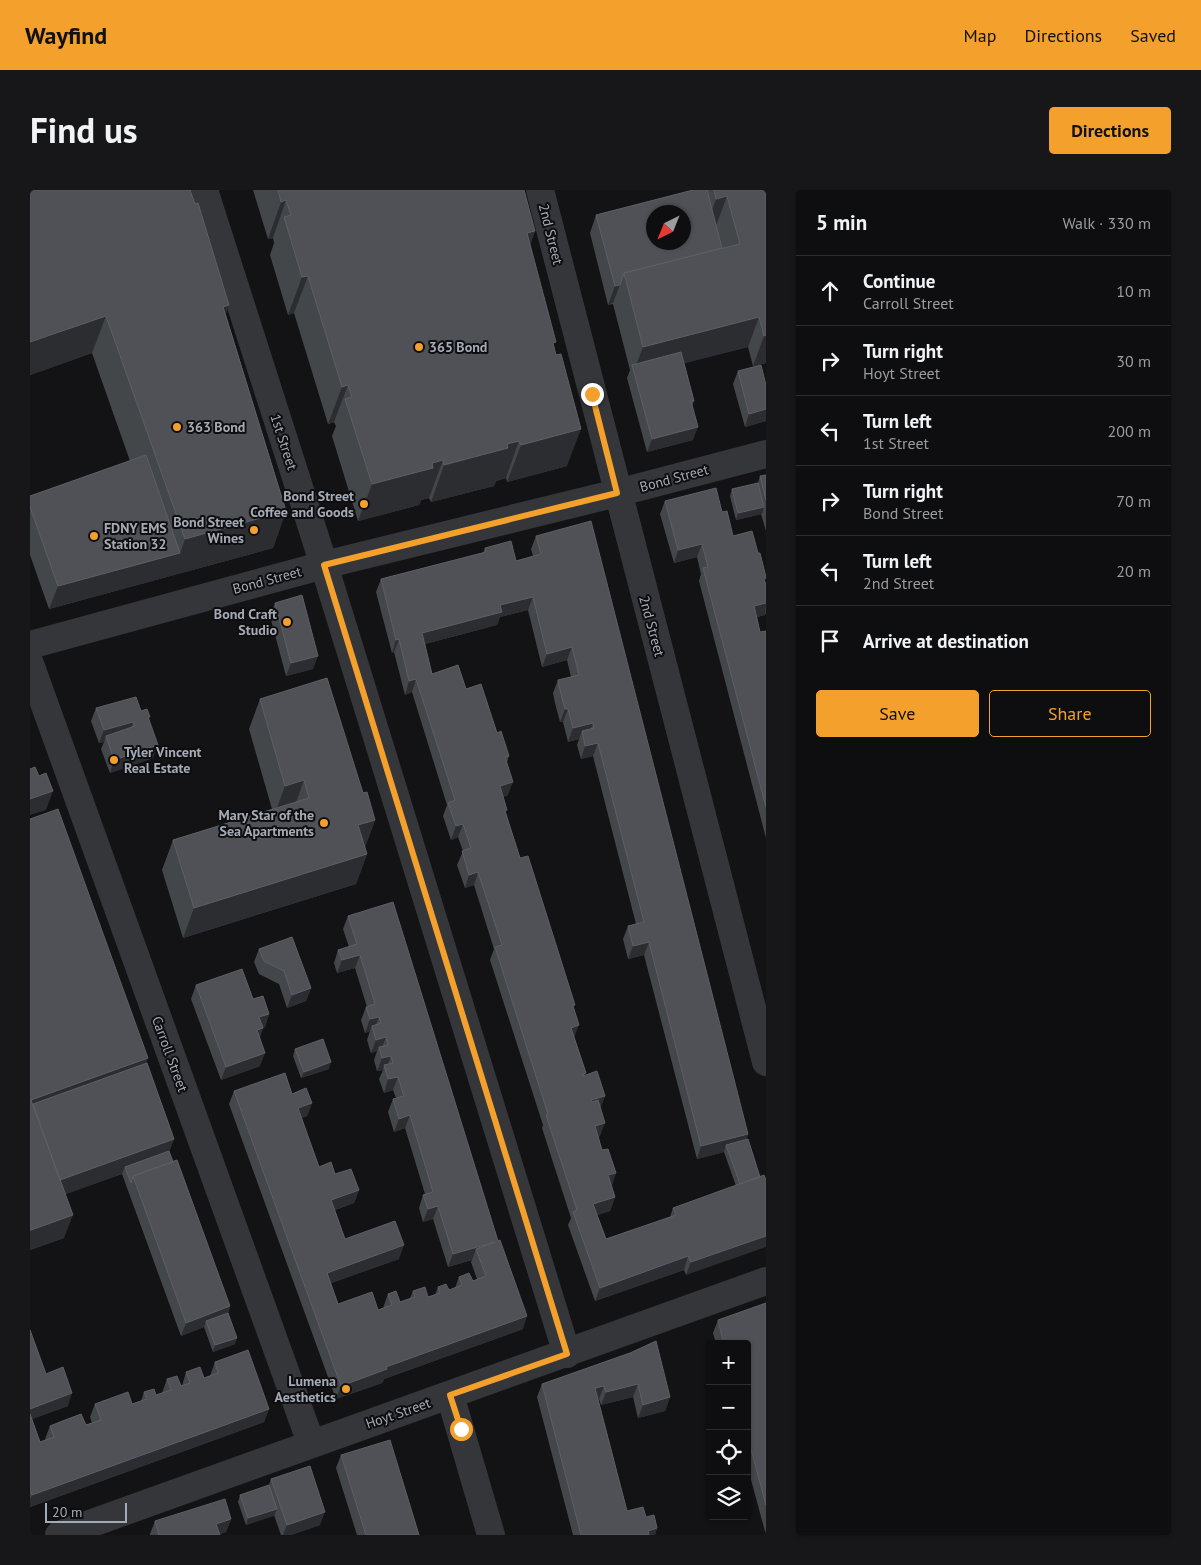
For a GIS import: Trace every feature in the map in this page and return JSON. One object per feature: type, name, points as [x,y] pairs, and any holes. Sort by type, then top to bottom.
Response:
[{"type":"street","name":"1st Street","points":[[204,190],[324,565],[567,1354]]},
{"type":"street","name":"2nd Street","points":[[540,190],[766,1062]]},
{"type":"street","name":"Bond Street","points":[[30,645],[324,565],[617,493],[766,454]]},
{"type":"street","name":"Carroll Street","points":[[30,664],[311,1443]]},
{"type":"street","name":"Hoyt Street","points":[[60,1535],[311,1443],[567,1354],[766,1281]]},
{"type":"street","points":[[450,1395],[491,1535]]},
{"type":"building","name":"363 Bond","points":[[30,190],[190,190],[195,204],[198,203],[229,305],[223,307],[286,511],[185,539],[106,316],[30,342]]},
{"type":"building","name":"365 Bond","points":[[278,190],[524,190],[535,231],[527,233],[556,342],[553,343],[556,355],[561,354],[581,429],[521,445],[519,441],[507,444],[508,448],[444,465],[443,460],[432,463],[433,468],[372,484],[345,399],[352,397],[348,385],[342,387],[308,276],[302,277],[284,217],[291,215],[286,200],[281,202]]},
{"type":"building","points":[[693,190],[707,190],[722,248],[624,273],[620,285],[615,286],[596,215]]},
{"type":"building","points":[[714,190],[766,190],[766,335],[764,336],[759,317],[643,347],[624,273],[740,244],[727,196],[716,199]]},
{"type":"building","points":[[681,352],[694,401],[691,401],[698,427],[652,439],[632,365]]},
{"type":"building","points":[[761,365],[766,385],[766,409],[749,414],[738,371]]},
{"type":"building","name":"FDNY EMS Station 32","points":[[146,455],[180,553],[58,586],[30,507],[30,496]]},
{"type":"building","points":[[766,475],[766,500],[760,476]]},
{"type":"building","points":[[758,483],[764,507],[738,513],[732,489]]},
{"type":"building","points":[[716,488],[722,512],[727,511],[733,536],[752,531],[766,577],[764,579],[766,603],[754,606],[760,632],[766,631],[766,807],[703,568],[708,567],[702,544],[678,550],[665,501]]},
{"type":"building","points":[[591,521],[748,1134],[701,1146],[649,942],[633,946],[628,926],[644,922],[598,743],[585,746],[582,731],[594,728],[593,723],[573,728],[560,690],[558,680],[579,675],[572,647],[547,654],[533,597],[500,605],[502,612],[422,633],[432,674],[458,665],[466,689],[481,684],[497,733],[501,731],[509,756],[505,757],[513,782],[500,786],[507,810],[505,811],[520,858],[528,856],[575,1005],[573,1006],[579,1025],[571,1028],[586,1073],[583,1076],[597,1071],[605,1096],[591,1100],[592,1102],[598,1100],[605,1123],[595,1126],[602,1150],[608,1149],[616,1173],[608,1175],[615,1197],[593,1204],[606,1239],[676,1215],[673,1208],[764,1175],[766,1180],[766,1236],[691,1262],[688,1256],[600,1288],[573,1212],[577,1210],[495,947],[502,945],[478,872],[469,875],[462,851],[471,848],[463,824],[456,826],[448,803],[455,800],[416,679],[409,681],[399,639],[396,640],[381,579],[486,552],[485,548],[511,541],[516,561],[541,554],[536,536]]},
{"type":"building","points":[[302,595],[318,656],[291,663],[275,603]]},
{"type":"building","name":"Mary Star of the Sea Apartments","points":[[327,678],[363,793],[367,792],[375,820],[358,825],[367,854],[194,908],[173,840],[309,798],[304,780],[285,786],[260,699]]},
{"type":"building","points":[[136,697],[141,711],[147,709],[158,745],[114,760],[106,736],[135,726],[133,722],[104,730],[96,708]]},
{"type":"building","points":[[35,767],[39,776],[46,773],[53,791],[30,799],[30,769]]},
{"type":"building","points":[[58,809],[148,1058],[31,1100],[73,1215],[31,1230],[30,819]]},
{"type":"building","points":[[393,902],[498,1241],[500,1240],[527,1316],[386,1367],[387,1369],[341,1386],[234,1091],[285,1073],[292,1094],[306,1088],[312,1103],[298,1108],[319,1167],[331,1162],[335,1174],[351,1169],[359,1190],[331,1200],[345,1239],[395,1221],[404,1245],[327,1273],[338,1304],[372,1292],[378,1310],[392,1305],[388,1294],[396,1291],[400,1302],[415,1297],[413,1291],[425,1287],[428,1297],[440,1293],[438,1287],[446,1284],[449,1290],[462,1285],[459,1277],[469,1273],[473,1281],[486,1276],[476,1249],[495,1242],[453,1254],[438,1206],[428,1209],[423,1195],[433,1192],[410,1115],[399,1119],[393,1099],[404,1096],[398,1077],[388,1079],[384,1065],[393,1063],[391,1056],[382,1058],[379,1047],[388,1045],[386,1037],[376,1040],[372,1026],[381,1023],[379,1017],[370,1019],[366,1007],[375,1004],[360,955],[342,960],[338,950],[357,944],[348,916]]},
{"type":"building","points":[[292,937],[311,988],[292,995],[284,971],[264,961],[259,949]]},
{"type":"building","points":[[242,969],[253,999],[263,996],[269,1014],[259,1017],[263,1028],[257,1030],[265,1053],[226,1067],[196,985]]},
{"type":"building","points":[[323,1039],[331,1062],[304,1072],[295,1049]]},
{"type":"building","points":[[147,1063],[174,1139],[60,1180],[33,1104]]},
{"type":"building","points":[[748,1139],[760,1177],[740,1184],[726,1145]]},
{"type":"building","points":[[169,1151],[173,1162],[133,1176],[131,1183],[125,1167]]},
{"type":"building","points":[[177,1160],[230,1306],[186,1323],[133,1176]]},
{"type":"building","points":[[766,1303],[766,1505],[751,1449],[751,1340],[723,1340],[718,1320]]},
{"type":"building","points":[[228,1313],[237,1338],[215,1345],[206,1321]]},
{"type":"building","points":[[30,1330],[46,1374],[63,1367],[72,1393],[30,1409]]},
{"type":"building","points":[[656,1341],[670,1397],[643,1405],[638,1384],[606,1392],[604,1386],[595,1388],[627,1511],[643,1507],[646,1517],[654,1515],[657,1528],[648,1531],[649,1535],[581,1535],[542,1384],[630,1353]]},
{"type":"building","points":[[248,1350],[269,1409],[32,1495],[30,1490],[30,1414],[40,1442],[54,1437],[50,1426],[81,1414],[86,1425],[101,1420],[95,1404],[128,1392],[132,1404],[147,1399],[144,1392],[154,1389],[156,1395],[171,1390],[167,1379],[177,1376],[181,1386],[190,1383],[186,1372],[200,1367],[204,1378],[218,1373],[215,1362]]},
{"type":"building","points":[[390,1440],[419,1535],[366,1535],[341,1455]]},
{"type":"building","points":[[310,1466],[325,1512],[287,1525],[271,1479]]},
{"type":"building","points":[[269,1485],[277,1509],[248,1518],[240,1495]]},
{"type":"building","points":[[225,1499],[231,1519],[216,1524],[220,1535],[159,1535],[155,1521]]},
{"type":"place","name":"365 Bond","points":[[419,347]]},
{"type":"place","name":"363 Bond","points":[[177,427]]},
{"type":"place","name":"Bond Street Coffee and Goods","points":[[364,504]]},
{"type":"place","name":"Bond Street Wines","points":[[254,530]]},
{"type":"place","name":"FDNY EMS Station 32","points":[[94,536]]},
{"type":"place","name":"Bond Craft Studio","points":[[287,622]]},
{"type":"place","name":"Tyler Vincent Real Estate","points":[[114,760]]},
{"type":"place","name":"Mary Star of the Sea Apartments","points":[[324,823]]},
{"type":"place","name":"Lumena Aesthetics","points":[[346,1389]]},
{"type":"route","points":[[461,1429],[450,1395],[567,1354],[324,565],[617,493],[592,394]]}]
